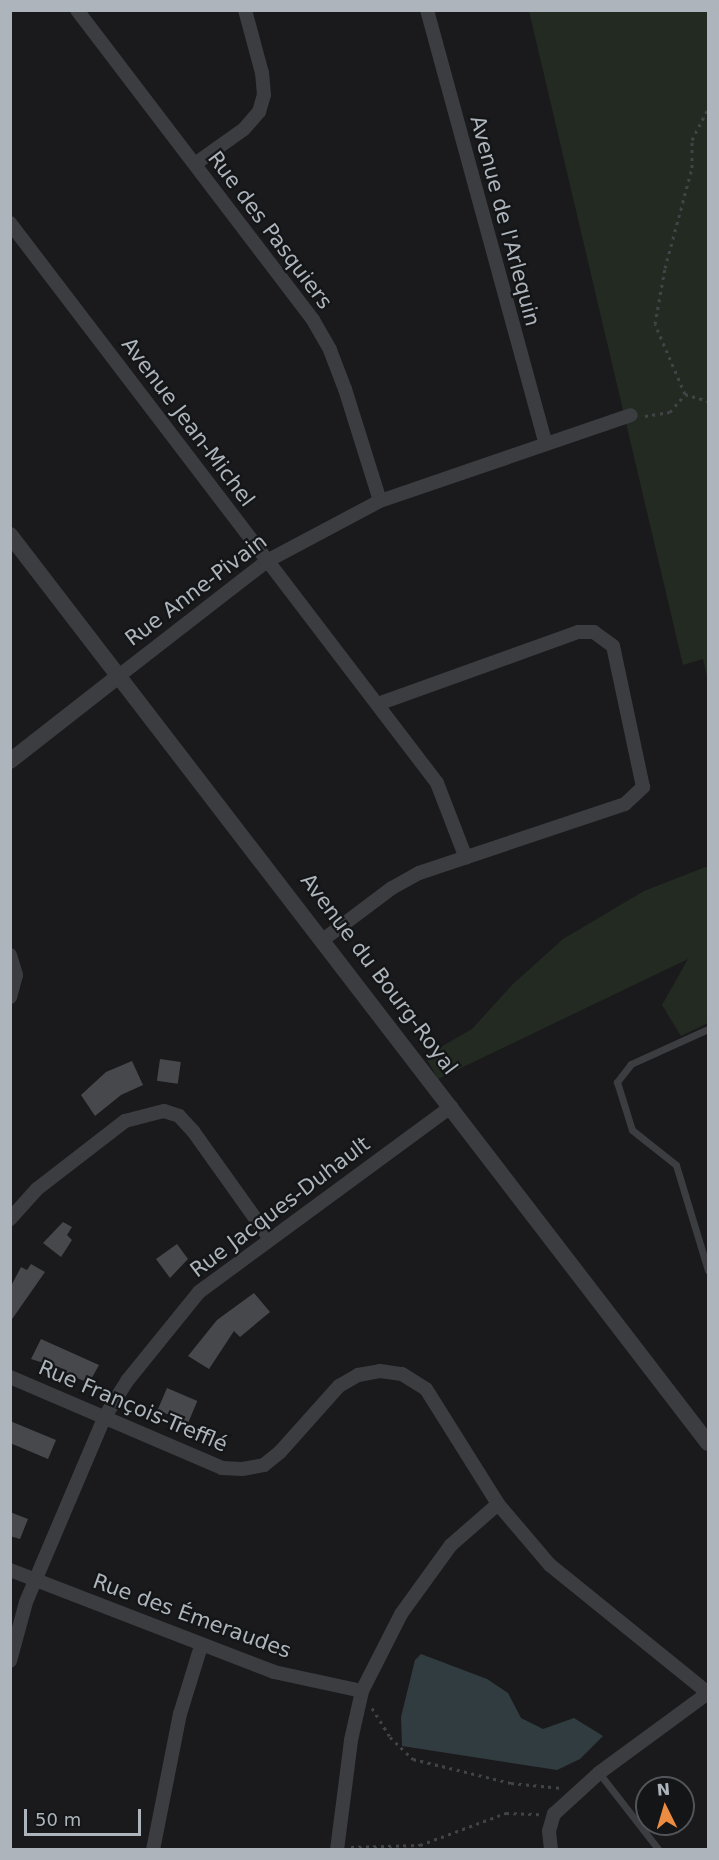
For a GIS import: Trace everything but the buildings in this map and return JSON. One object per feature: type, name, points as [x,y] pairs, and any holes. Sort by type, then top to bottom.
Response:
[{"type":"street","name":"Rue des Pasquiers","points":[[77,10],[313,320],[330,350],[380,501]]},
{"type":"street","points":[[195,164],[244,129],[259,112],[264,95],[262,73],[245,10]]},
{"type":"street","name":"Avenue de l'Arlequin","points":[[426,10],[545,442]]},
{"type":"street","name":"Avenue Jean-Michel","points":[[10,223],[437,783],[466,858]]},
{"type":"street","name":"Rue Anne-Pivain","points":[[10,761],[267,561],[380,501],[545,442],[631,415]]},
{"type":"street","name":"Avenue du Bourg-Royal","points":[[13,542],[120,675],[324,939],[708,1443]]},
{"type":"street","points":[[324,939],[392,888],[419,873],[635,798],[643,787],[642,773],[613,646],[594,632],[578,632],[378,704]]},
{"type":"street","points":[[10,955],[16,975],[10,997]]},
{"type":"street","name":"Rue Jacques-Duhault","points":[[10,1661],[26,1602],[104,1418],[127,1381],[199,1292],[452,1107]]},
{"type":"street","points":[[10,1219],[37,1189],[124,1121],[164,1111],[179,1116],[194,1131],[270,1239]]},
{"type":"street","name":"Rue François-Trefflé","points":[[10,1377],[222,1468],[242,1469],[264,1465],[280,1452],[339,1386],[358,1375],[380,1371],[402,1374],[426,1389],[498,1504],[550,1565],[580,1592],[708,1693]]},
{"type":"street","points":[[337,1848],[351,1740],[362,1691],[407,1605],[451,1545],[498,1504]]},
{"type":"street","name":"Rue des Émeraudes","points":[[10,1570],[201,1646],[274,1672],[362,1691]]},
{"type":"street","points":[[153,1850],[180,1714],[201,1646]]},
{"type":"street","points":[[551,1850],[549,1831],[554,1814],[599,1773],[708,1693]]},
{"type":"lane","points":[[708,1029],[631,1064],[616,1082],[632,1130],[676,1165],[708,1270]]},
{"type":"lane","points":[[599,1773],[659,1850]]},
{"type":"path","points":[[684,394],[656,324],[665,268],[692,168],[692,140],[708,108]]},
{"type":"path","points":[[684,394],[708,401]]},
{"type":"path","points":[[631,415],[649,416],[670,412],[684,394]]},
{"type":"path","points":[[362,1691],[390,1737],[412,1759],[511,1783],[580,1790]]},
{"type":"path","points":[[337,1848],[420,1845],[506,1813],[554,1814]]},
{"type":"shaded area","points":[[529,11],[708,11],[708,681],[703,659],[683,665]]},
{"type":"shaded area","points":[[708,866],[708,1023],[681,1036],[662,1005],[688,959],[438,1079],[425,1056],[472,1029],[513,984],[563,939],[644,891]]},
{"type":"shaded area","points":[[421,1654],[487,1679],[508,1693],[521,1718],[543,1729],[574,1718],[603,1736],[580,1759],[557,1770],[402,1746],[401,1717],[415,1660]]}]
